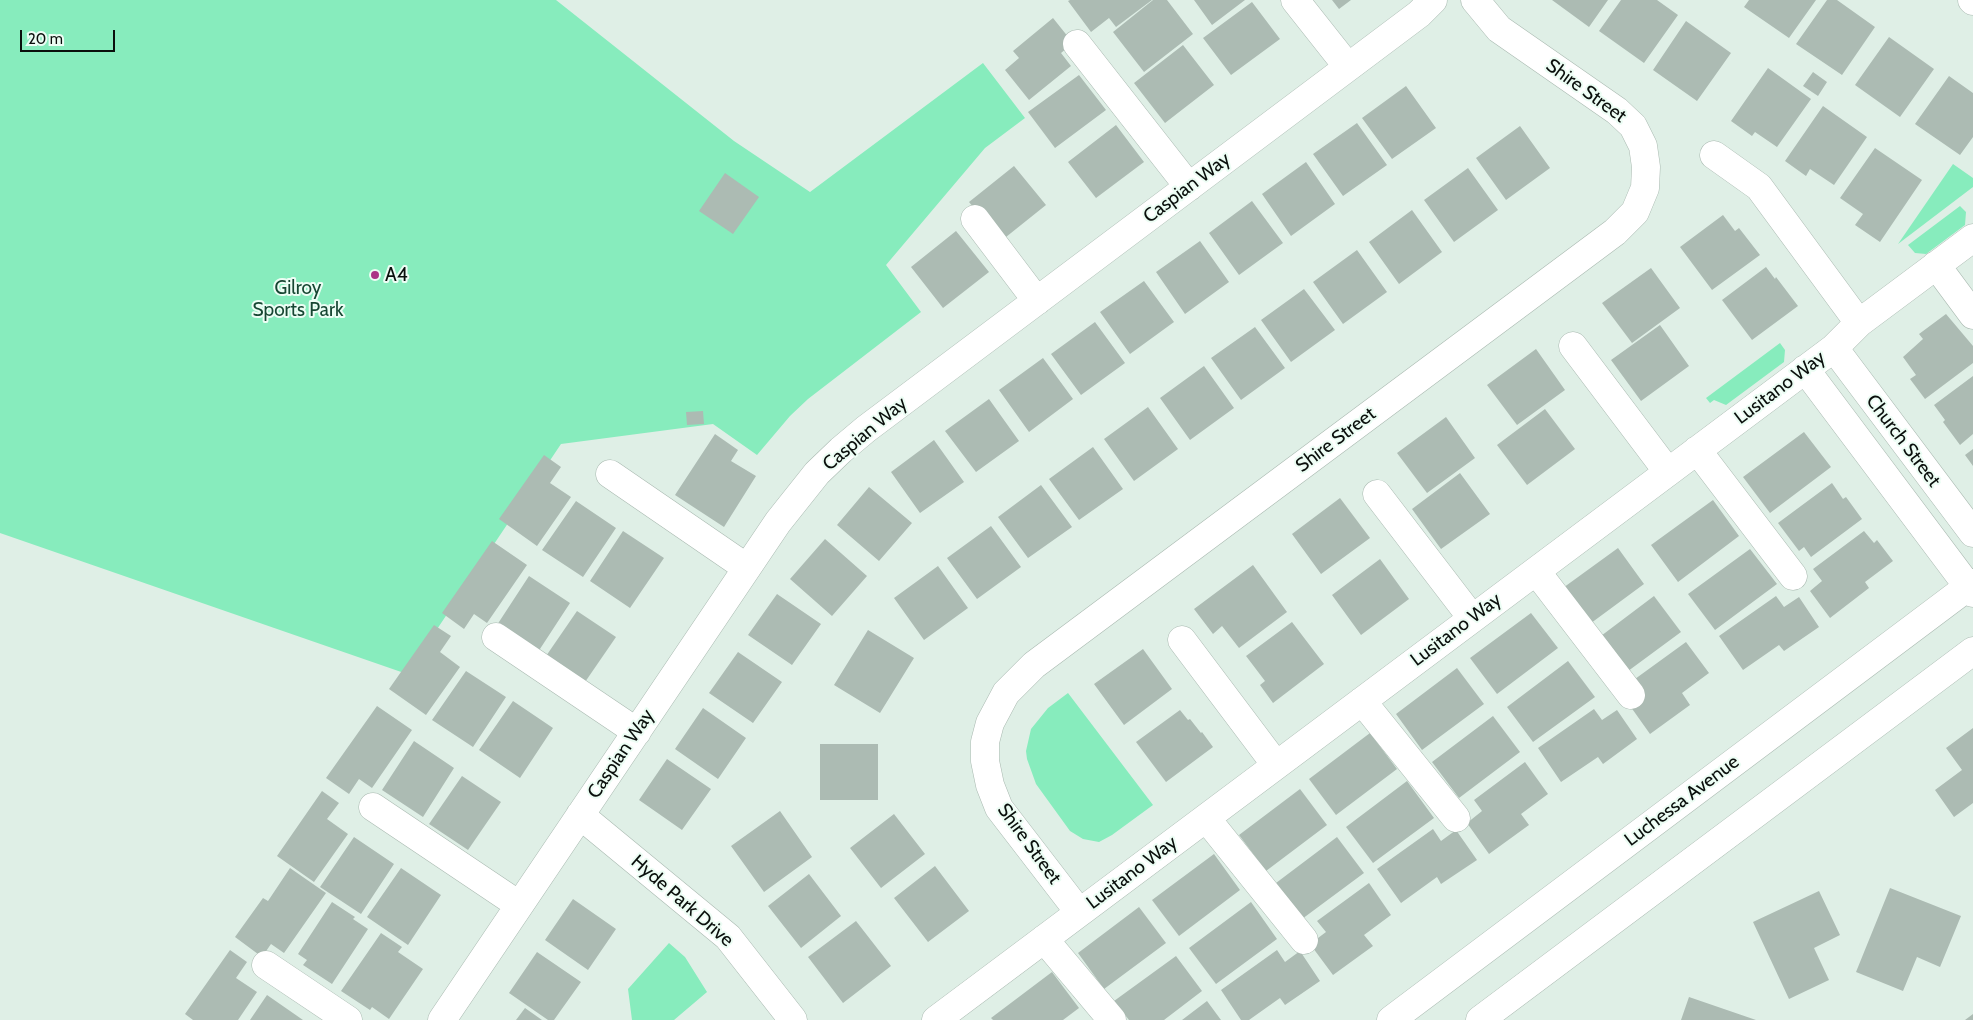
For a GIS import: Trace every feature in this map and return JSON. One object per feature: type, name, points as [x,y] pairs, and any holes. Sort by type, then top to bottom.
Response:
[{"type":"street","points":[[1295,0],[1348,67]]},
{"type":"street","name":"Shire Street","points":[[1079,912],[999,808],[990,785],[985,742],[990,723],[1006,693],[1034,665],[1615,232],[1635,212],[1646,188],[1643,146],[1633,126],[1617,111],[1499,29],[1476,0]]},
{"type":"street","name":"Caspian Way","points":[[442,1020],[747,568],[798,496],[841,450],[866,428],[1426,7]]},
{"type":"street","points":[[1077,44],[1189,187]]},
{"type":"street","points":[[1714,155],[1759,186],[1859,323]]},
{"type":"street","points":[[975,219],[1036,301]]},
{"type":"street","name":"Lusitano Way","points":[[947,1017],[1079,912],[1834,348],[1859,323],[1973,238]]},
{"type":"street","points":[[1936,265],[1973,315]]},
{"type":"street","points":[[1573,346],[1668,472]]},
{"type":"street","name":"Church Street","points":[[1834,348],[1973,534]]},
{"type":"street","points":[[1804,369],[1971,588]]},
{"type":"street","points":[[1697,450],[1793,576]]},
{"type":"street","points":[[610,474],[747,568]]},
{"type":"street","points":[[1377,494],[1472,618]]},
{"type":"street","points":[[1536,571],[1631,696]]},
{"type":"street","name":"Luchessa Avenue","points":[[1391,1020],[1971,588]]},
{"type":"street","points":[[496,637],[636,732]]},
{"type":"street","points":[[1182,640],[1276,765]]},
{"type":"street","points":[[1480,1020],[1973,651]]},
{"type":"street","points":[[1362,701],[1456,818]]},
{"type":"street","points":[[373,807],[519,906]]},
{"type":"street","name":"Hyde Park Drive","points":[[580,815],[728,937],[793,1020]]},
{"type":"street","points":[[1206,818],[1304,940]]},
{"type":"street","points":[[1044,939],[1112,1020]]},
{"type":"street","points":[[266,965],[348,1020]]},
{"type":"green space","name":"Gilroy Sports Park","points":[[0,0],[556,0],[734,141],[810,192],[983,63],[1025,118],[985,148],[886,265],[921,312],[808,399],[790,416],[757,455],[713,424],[561,444],[407,674],[0,533]]},
{"type":"green space","points":[[1953,164],[1973,178],[1973,187],[1898,244]]},
{"type":"green space","points":[[1960,206],[1966,212],[1965,225],[1926,254],[1915,253],[1908,245]]},
{"type":"green space","points":[[1780,343],[1785,350],[1784,362],[1726,405],[1714,400],[1710,403],[1706,398]]},
{"type":"green space","points":[[1068,693],[1153,805],[1112,835],[1099,842],[1083,839],[1070,831],[1036,784],[1027,759],[1026,751],[1031,729],[1048,708]]},
{"type":"green space","points":[[669,943],[685,957],[707,992],[674,1020],[632,1020],[628,989]]},
{"type":"building","points":[[1152,0],[1116,27],[1109,18],[1091,32],[1068,1]]},
{"type":"building","points":[[1153,0],[1167,0],[1193,34],[1144,72],[1113,32]]},
{"type":"building","points":[[1194,0],[1245,0],[1212,25]]},
{"type":"building","points":[[1332,0],[1351,0],[1339,9]]},
{"type":"building","points":[[1552,0],[1608,0],[1589,27]]},
{"type":"building","points":[[1621,0],[1657,0],[1678,15],[1644,63],[1599,31]]},
{"type":"building","points":[[1749,0],[1816,0],[1789,38],[1744,7]]},
{"type":"building","points":[[1827,0],[1837,0],[1875,27],[1842,75],[1796,44]]},
{"type":"building","points":[[1252,2],[1280,39],[1231,75],[1203,38]]},
{"type":"building","points":[[1053,18],[1073,43],[1061,53],[1071,66],[1029,100],[1005,70],[1019,58],[1013,51]]},
{"type":"building","points":[[1686,21],[1731,53],[1697,101],[1653,70]]},
{"type":"building","points":[[1889,37],[1934,69],[1900,117],[1855,85]]},
{"type":"building","points":[[1183,45],[1214,85],[1165,123],[1134,83]]},
{"type":"building","points":[[1768,68],[1811,99],[1777,147],[1755,132],[1752,136],[1731,121]]},
{"type":"building","points":[[1813,72],[1827,82],[1818,96],[1803,86]]},
{"type":"building","points":[[1079,75],[1106,110],[1055,148],[1028,112]]},
{"type":"building","points":[[1949,76],[1973,93],[1973,137],[1960,155],[1915,124]]},
{"type":"building","points":[[1406,86],[1436,128],[1392,159],[1362,118]]},
{"type":"building","points":[[1823,106],[1867,137],[1834,185],[1810,169],[1806,176],[1785,161]]},
{"type":"building","points":[[1357,123],[1387,165],[1343,196],[1313,154]]},
{"type":"building","points":[[1116,125],[1144,162],[1096,198],[1068,162]]},
{"type":"building","points":[[1520,126],[1550,168],[1506,200],[1476,158]]},
{"type":"building","points":[[1875,148],[1922,180],[1880,242],[1855,225],[1863,214],[1840,198]]},
{"type":"building","points":[[1306,162],[1335,204],[1291,236],[1262,194]]},
{"type":"building","points":[[1014,166],[1046,205],[1001,241],[969,202]]},
{"type":"building","points":[[1468,168],[1498,210],[1454,242],[1424,200]]},
{"type":"building","points":[[725,173],[759,197],[733,234],[699,211]]},
{"type":"building","points":[[1252,201],[1283,243],[1239,275],[1209,233]]},
{"type":"building","points":[[1412,210],[1442,252],[1399,284],[1369,242]]},
{"type":"building","points":[[1723,215],[1735,231],[1739,228],[1760,255],[1712,290],[1680,247]]},
{"type":"building","points":[[956,231],[989,272],[943,308],[911,267]]},
{"type":"building","points":[[1200,241],[1229,282],[1185,314],[1156,272]]},
{"type":"building","points":[[1357,250],[1387,292],[1343,324],[1313,282]]},
{"type":"building","points":[[1766,267],[1798,306],[1752,340],[1722,300]]},
{"type":"building","points":[[1651,268],[1680,308],[1632,343],[1602,303]]},
{"type":"building","points":[[1144,281],[1174,322],[1130,354],[1100,312]]},
{"type":"building","points":[[1304,289],[1335,330],[1291,362],[1261,320]]},
{"type":"building","points":[[1946,314],[1973,346],[1973,363],[1925,399],[1910,379],[1916,375],[1903,357],[1923,339],[1919,334]]},
{"type":"building","points":[[1095,322],[1125,363],[1081,395],[1051,354]]},
{"type":"building","points":[[1660,325],[1689,366],[1641,401],[1611,360]]},
{"type":"building","points":[[1255,327],[1285,368],[1241,400],[1211,358]]},
{"type":"building","points":[[1536,349],[1565,390],[1517,425],[1487,385]]},
{"type":"building","points":[[1043,358],[1073,399],[1029,432],[999,390]]},
{"type":"building","points":[[1204,366],[1234,408],[1190,440],[1160,398]]},
{"type":"building","points":[[1973,376],[1973,434],[1960,445],[1943,422],[1945,420],[1934,405]]},
{"type":"building","points":[[989,399],[1019,441],[976,472],[945,431]]},
{"type":"building","points":[[1148,407],[1178,449],[1134,481],[1104,439]]},
{"type":"building","points":[[1545,409],[1575,449],[1527,485],[1497,445]]},
{"type":"building","points":[[703,411],[704,424],[687,425],[686,412]]},
{"type":"building","points":[[1446,417],[1475,458],[1427,493],[1397,453]]},
{"type":"building","points":[[1804,432],[1831,467],[1770,513],[1743,477]]},
{"type":"building","points":[[715,434],[738,450],[731,461],[756,476],[724,527],[675,495]]},
{"type":"building","points":[[934,440],[964,482],[920,513],[891,472]]},
{"type":"building","points":[[1093,447],[1123,489],[1079,520],[1049,479]]},
{"type":"building","points":[[1973,449],[1973,466],[1965,455]]},
{"type":"building","points":[[544,455],[561,467],[550,483],[571,497],[537,546],[499,519]]},
{"type":"building","points":[[1460,473],[1490,514],[1441,549],[1412,509]]},
{"type":"building","points":[[1832,483],[1843,499],[1846,497],[1862,519],[1811,557],[1804,547],[1799,551],[1778,523]]},
{"type":"building","points":[[1041,485],[1072,527],[1028,558],[998,517]]},
{"type":"building","points":[[869,487],[912,523],[879,561],[837,525]]},
{"type":"building","points":[[1340,498],[1370,538],[1321,574],[1292,534]]},
{"type":"building","points":[[1713,500],[1739,536],[1678,582],[1651,545]]},
{"type":"building","points":[[576,501],[616,528],[583,577],[542,550]]},
{"type":"building","points":[[991,526],[1021,567],[977,599],[947,558]]},
{"type":"building","points":[[623,531],[664,558],[630,608],[590,581]]},
{"type":"building","points":[[1864,531],[1874,543],[1877,540],[1893,561],[1865,582],[1869,588],[1830,618],[1810,591],[1822,581],[1813,569]]},
{"type":"building","points":[[825,539],[867,576],[832,616],[790,579]]},
{"type":"building","points":[[492,541],[527,565],[487,623],[474,614],[464,629],[442,613]]},
{"type":"building","points":[[1618,548],[1644,584],[1583,629],[1556,593]]},
{"type":"building","points":[[1750,549],[1777,584],[1715,630],[1688,594]]},
{"type":"building","points":[[1380,559],[1409,599],[1361,635],[1332,595]]},
{"type":"building","points":[[1253,565],[1287,612],[1239,648],[1222,626],[1213,634],[1194,609]]},
{"type":"building","points":[[938,566],[968,608],[924,640],[894,598]]},
{"type":"building","points":[[529,576],[570,603],[538,652],[497,625]]},
{"type":"building","points":[[777,594],[821,624],[792,665],[748,635]]},
{"type":"building","points":[[1654,596],[1681,632],[1620,677],[1593,642]]},
{"type":"building","points":[[1776,596],[1784,607],[1799,597],[1819,627],[1784,651],[1779,645],[1743,670],[1719,636]]},
{"type":"building","points":[[577,611],[616,637],[583,685],[544,659]]},
{"type":"building","points":[[1531,613],[1558,648],[1497,694],[1470,658]]},
{"type":"building","points":[[1292,622],[1324,664],[1273,703],[1260,685],[1265,681],[1246,656]]},
{"type":"building","points":[[434,625],[451,636],[440,652],[460,667],[426,715],[389,689]]},
{"type":"building","points":[[868,630],[914,658],[880,713],[834,685]]},
{"type":"building","points":[[1686,642],[1709,673],[1682,693],[1690,705],[1650,734],[1628,703],[1635,679]]},
{"type":"building","points":[[1143,649],[1172,689],[1124,725],[1094,684]]},
{"type":"building","points":[[738,652],[782,682],[753,723],[709,693]]},
{"type":"building","points":[[1568,661],[1595,697],[1533,742],[1507,707]]},
{"type":"building","points":[[1457,668],[1484,704],[1422,750],[1396,714]]},
{"type":"building","points":[[466,671],[506,697],[473,747],[432,720]]},
{"type":"building","points":[[513,701],[553,728],[520,778],[479,750]]},
{"type":"building","points":[[377,706],[412,730],[372,788],[359,779],[349,794],[326,778]]},
{"type":"building","points":[[703,708],[746,738],[718,779],[675,749]]},
{"type":"building","points":[[1594,709],[1602,720],[1617,710],[1637,739],[1603,764],[1598,757],[1561,782],[1538,748]]},
{"type":"building","points":[[1180,710],[1202,732],[1213,747],[1166,782],[1136,742]]},
{"type":"building","points":[[1493,716],[1520,752],[1459,798],[1432,762]]},
{"type":"building","points":[[1973,728],[1973,803],[1954,817],[1935,790],[1962,770],[1946,748]]},
{"type":"building","points":[[1370,733],[1397,769],[1336,815],[1309,779]]},
{"type":"building","points":[[414,741],[454,768],[423,817],[382,790]]},
{"type":"building","points":[[820,744],[878,744],[878,800],[820,800]]},
{"type":"building","points":[[667,759],[711,789],[682,830],[639,800]]},
{"type":"building","points":[[1525,762],[1548,794],[1521,814],[1529,825],[1489,854],[1467,823],[1482,811],[1474,800]]},
{"type":"building","points":[[462,776],[501,802],[468,850],[429,824]]},
{"type":"building","points":[[1407,781],[1434,818],[1373,863],[1346,827]]},
{"type":"building","points":[[1300,789],[1327,825],[1266,871],[1239,835]]},
{"type":"building","points":[[322,791],[339,803],[327,819],[348,834],[314,882],[277,856]]},
{"type":"building","points":[[780,811],[812,857],[764,892],[731,846]]},
{"type":"building","points":[[894,814],[925,854],[881,888],[850,848]]},
{"type":"building","points":[[1433,829],[1441,841],[1456,830],[1477,860],[1441,884],[1437,877],[1401,903],[1377,869]]},
{"type":"building","points":[[354,837],[394,864],[361,914],[320,887]]},
{"type":"building","points":[[1337,837],[1364,873],[1302,919],[1276,883]]},
{"type":"building","points":[[1214,854],[1240,890],[1179,936],[1152,900]]},
{"type":"building","points":[[935,866],[969,911],[928,942],[894,898]]},
{"type":"building","points":[[290,868],[326,893],[284,953],[271,944],[262,957],[235,937],[263,898],[268,901]]},
{"type":"building","points":[[401,868],[441,895],[408,945],[367,917]]},
{"type":"building","points":[[809,874],[841,916],[801,948],[768,906]]},
{"type":"building","points":[[1369,883],[1391,915],[1364,935],[1373,946],[1333,975],[1310,944],[1326,932],[1317,921]]},
{"type":"building","points":[[1890,888],[1961,916],[1940,967],[1917,957],[1903,991],[1856,972]]},
{"type":"building","points":[[1819,891],[1840,935],[1814,948],[1829,980],[1789,999],[1753,922]]},
{"type":"building","points":[[573,899],[616,929],[588,970],[545,940]]},
{"type":"building","points":[[332,902],[355,917],[353,919],[368,929],[332,984],[303,965],[307,960],[298,954]]},
{"type":"building","points":[[1251,902],[1277,939],[1216,984],[1189,948]]},
{"type":"building","points":[[1139,907],[1166,943],[1104,989],[1078,953]]},
{"type":"building","points":[[856,921],[891,966],[843,1003],[808,957]]},
{"type":"building","points":[[381,933],[402,947],[398,952],[423,969],[389,1019],[372,1007],[370,1010],[341,991]]},
{"type":"building","points":[[230,950],[247,962],[236,978],[257,992],[238,1020],[193,1020],[185,1014]]},
{"type":"building","points":[[1277,950],[1285,962],[1300,951],[1320,981],[1285,1005],[1280,998],[1249,1020],[1241,1020],[1221,990]]},
{"type":"building","points":[[537,952],[581,982],[554,1020],[548,1020],[509,993]]},
{"type":"building","points":[[1176,956],[1202,991],[1164,1020],[1129,1020],[1114,1001]]},
{"type":"building","points":[[1052,972],[1079,1008],[1063,1020],[993,1020],[991,1018]]},
{"type":"building","points":[[267,995],[303,1020],[250,1020]]},
{"type":"building","points":[[1689,997],[1756,1020],[1681,1020]]},
{"type":"building","points":[[1207,1001],[1221,1020],[1182,1020]]},
{"type":"building","points":[[525,1008],[542,1020],[516,1020]]},
{"type":"building","points":[[1973,1014],[1973,1020],[1965,1020]]},
{"type":"place","name":"A4","points":[[375,275]]}]
